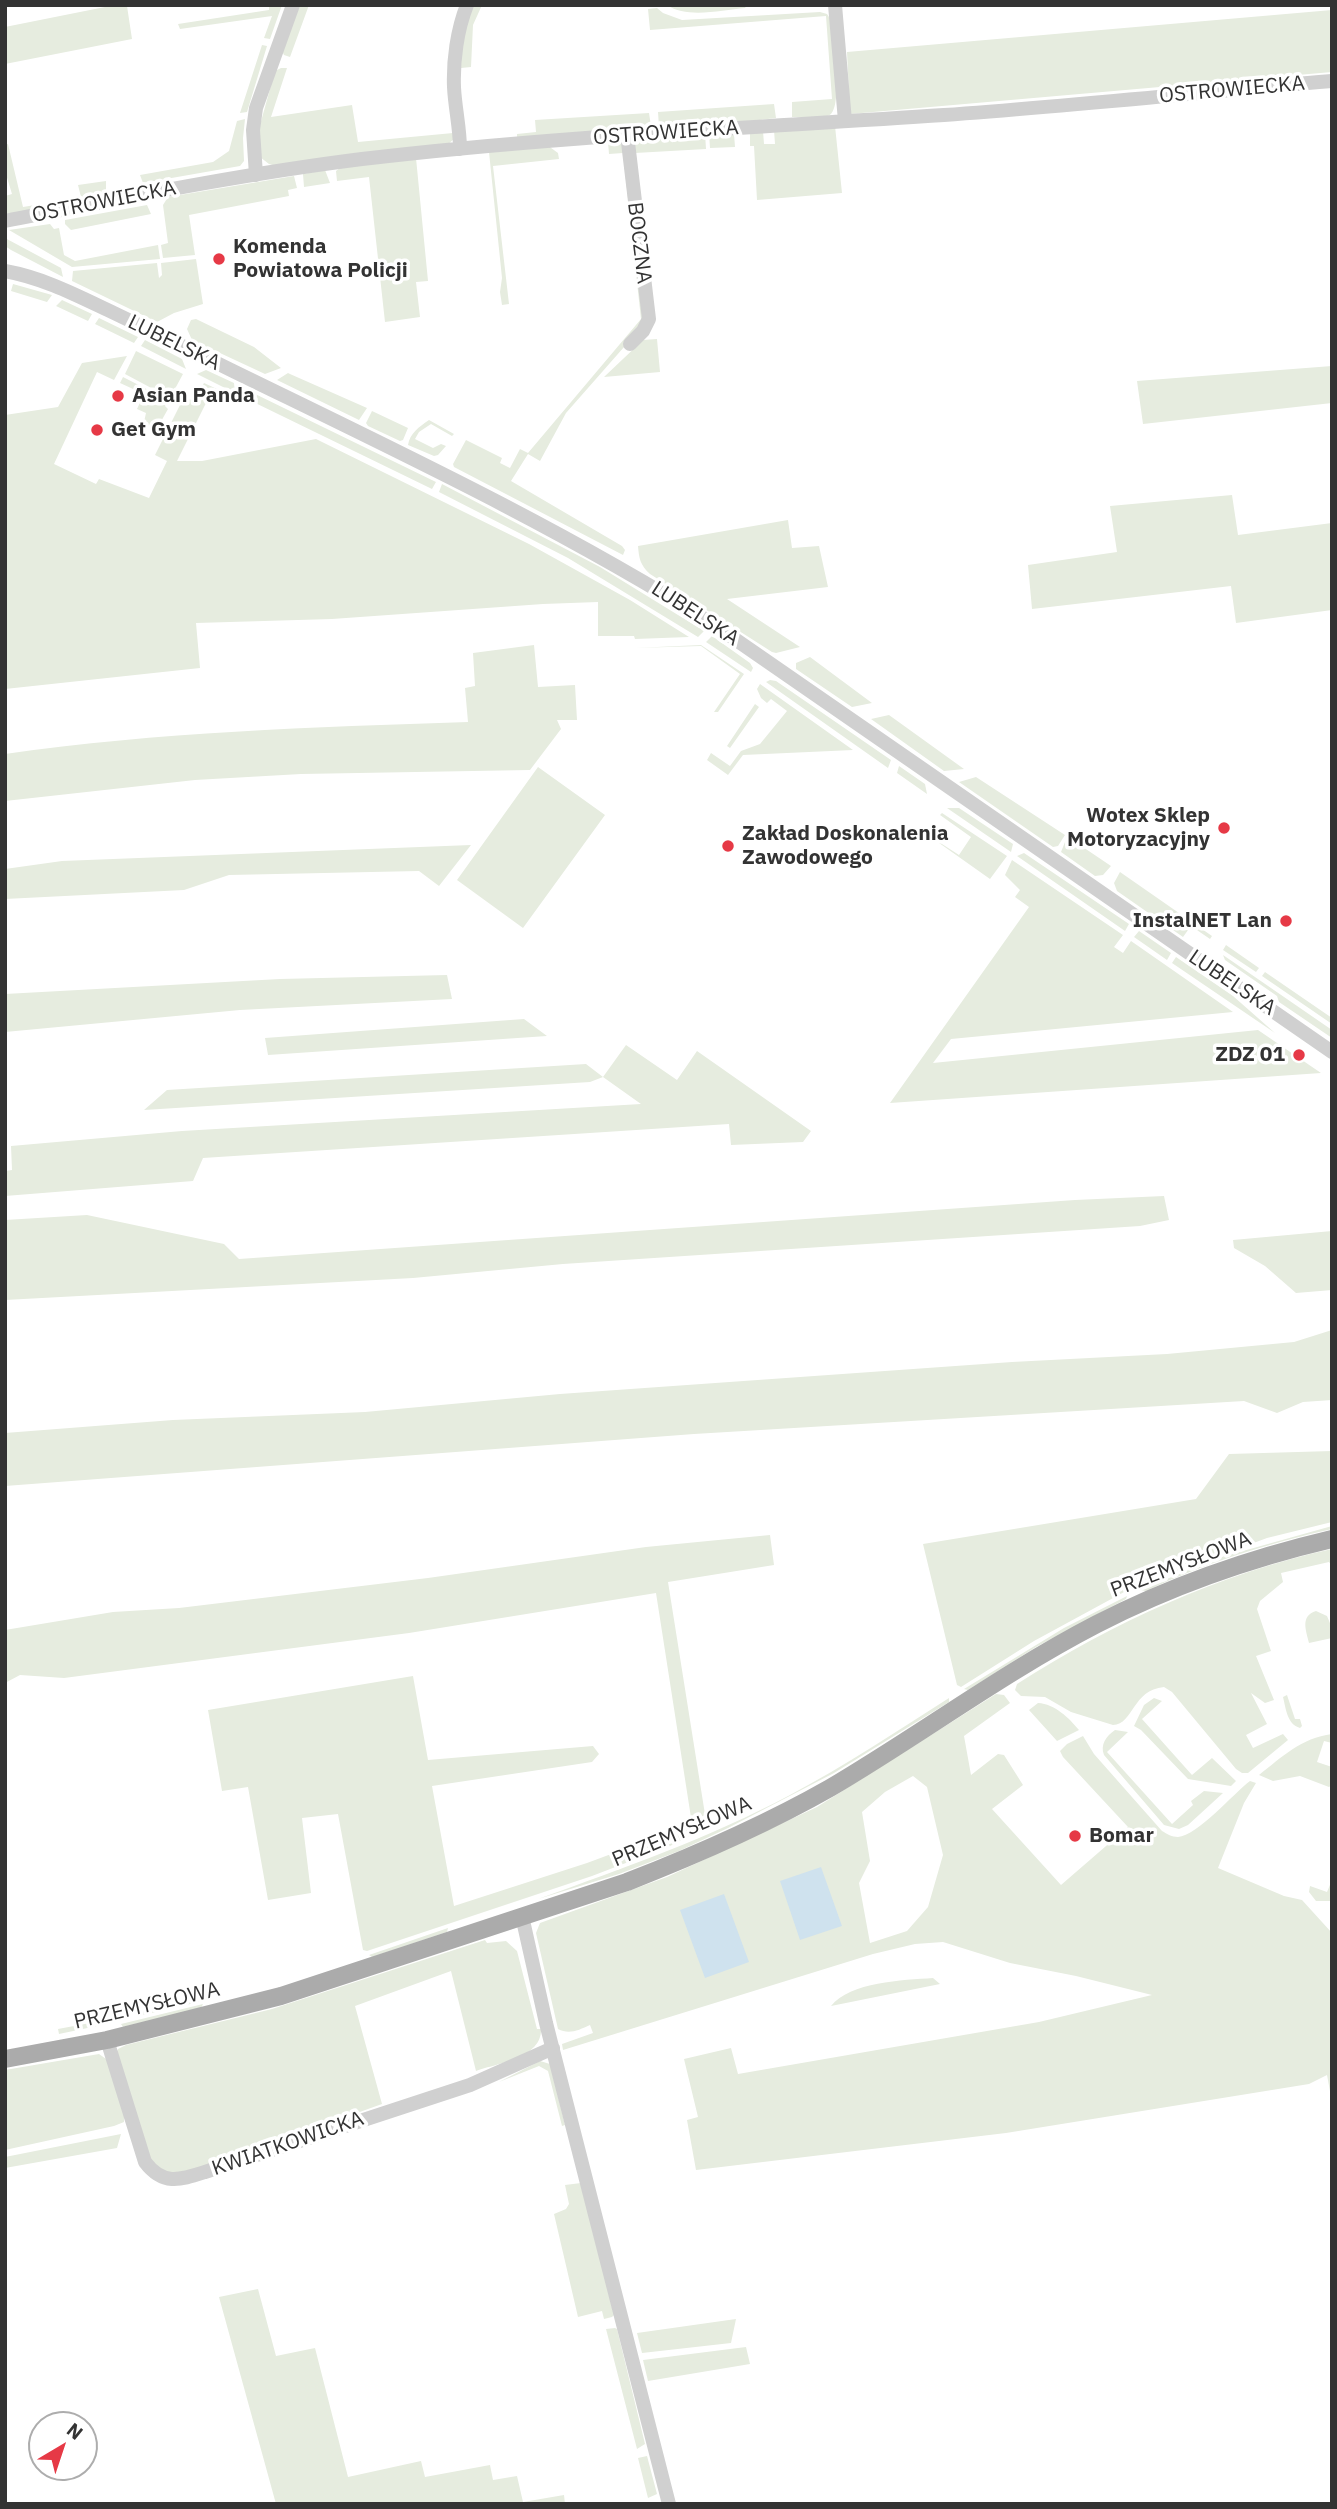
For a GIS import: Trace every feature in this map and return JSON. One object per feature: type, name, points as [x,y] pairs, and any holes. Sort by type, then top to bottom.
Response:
[{"type":"main road","name":"PRZEMYSŁOWA","points":[[5,2059],[107,2040],[310,1988],[627,1882],[670,1865],[806,1801],[1044,1654],[1118,1614],[1178,1587],[1220,1572],[1287,1550],[1332,1539]]},
{"type":"street","points":[[256,175],[253,130],[256,108],[293,5]]},
{"type":"street","points":[[460,149],[454,88],[460,25],[467,5]]},
{"type":"street","points":[[835,5],[845,121]]},
{"type":"street","name":"OSTROWIECKA","points":[[5,221],[256,175],[460,149],[627,134],[947,114],[1332,81]]},
{"type":"street","name":"BOCZNA","points":[[627,134],[649,319],[643,331],[630,344]]},
{"type":"street","name":"LUBELSKA","points":[[5,271],[64,290],[211,360],[492,498],[648,584],[739,642],[1332,1052]]},
{"type":"street","points":[[522,1916],[669,2504]]},
{"type":"street","name":"KWIATKOWICKA","points":[[107,2040],[145,2162],[159,2176],[177,2179],[470,2085],[553,2048]]},
{"type":"shaded area","points":[[115,5],[127,6],[132,39],[5,64],[5,27]]},
{"type":"shaded area","points":[[282,5],[270,39],[264,38],[272,16],[180,29],[178,24],[269,10],[269,6]]},
{"type":"shaded area","points":[[300,5],[309,5],[290,57],[282,51]]},
{"type":"shaded area","points":[[472,5],[482,5],[473,25],[471,67],[461,68],[461,48]]},
{"type":"shaded area","points":[[667,5],[747,5],[745,8],[694,13]]},
{"type":"shaded area","points":[[657,8],[682,20],[820,12],[827,14],[831,20],[837,84],[831,114],[818,118],[792,117],[792,102],[832,99],[826,16],[650,30],[648,9]]},
{"type":"shaded area","points":[[1332,10],[1332,72],[850,114],[847,52]]},
{"type":"shaded area","points":[[262,45],[267,46],[247,112],[240,113]]},
{"type":"shaded area","points":[[287,68],[271,117],[352,105],[358,142],[453,133],[454,139],[447,145],[276,166],[269,164],[260,157],[260,125],[275,71]]},
{"type":"shaded area","points":[[774,104],[776,118],[718,125],[659,127],[658,112]]},
{"type":"shaded area","points":[[649,113],[649,128],[517,140],[517,134],[536,132],[535,120]]},
{"type":"shaded area","points":[[245,119],[244,161],[240,166],[143,183],[140,175],[213,162],[229,151],[237,121]]},
{"type":"shaded area","points":[[835,126],[842,193],[757,200],[754,146],[750,146],[750,134],[763,131],[764,144],[775,144],[774,130]]},
{"type":"shaded area","points":[[705,133],[706,149],[635,153],[634,145],[637,139]]},
{"type":"shaded area","points":[[709,133],[734,134],[735,147],[710,148]]},
{"type":"shaded area","points":[[618,141],[622,145],[645,316],[639,330],[566,413],[540,461],[528,454],[511,481],[622,546],[625,550],[623,555],[454,467],[453,464],[466,440],[502,458],[500,463],[510,468],[520,449],[528,453],[641,319],[623,153],[609,154],[608,142]]},
{"type":"shaded area","points":[[8,144],[23,207],[41,204],[40,209],[5,215],[5,196],[12,194],[5,171],[5,145]]},
{"type":"shaded area","points":[[547,145],[558,153],[559,159],[493,166],[509,304],[502,305],[502,278],[489,152]]},
{"type":"shaded area","points":[[416,158],[428,281],[416,282],[420,317],[385,322],[369,177],[337,181],[336,171],[340,168]]},
{"type":"shaded area","points":[[325,170],[330,183],[304,187],[303,174]]},
{"type":"shaded area","points":[[294,176],[297,188],[288,190],[289,196],[189,215],[195,255],[163,258],[161,245],[168,243],[163,205],[168,197]]},
{"type":"shaded area","points":[[106,181],[106,195],[52,204],[81,197],[78,185]]},
{"type":"shaded area","points":[[147,205],[151,214],[71,230],[65,224],[65,220]]},
{"type":"shaded area","points":[[50,224],[54,229],[59,228],[64,255],[75,261],[158,245],[160,259],[72,267],[9,230]]},
{"type":"shaded area","points":[[5,238],[61,268],[63,277],[5,246]]},
{"type":"shaded area","points":[[196,259],[203,304],[174,313],[157,322],[72,281],[73,271],[157,263],[159,278],[162,275],[161,263]]},
{"type":"shaded area","points":[[13,284],[52,295],[47,302],[11,291]]},
{"type":"shaded area","points":[[62,300],[92,314],[88,321],[56,306]]},
{"type":"shaded area","points":[[99,318],[138,337],[134,343],[95,324]]},
{"type":"shaded area","points":[[196,319],[254,347],[281,368],[265,374],[192,340],[187,329],[191,320]]},
{"type":"shaded area","points":[[657,339],[660,372],[604,377],[643,340]]},
{"type":"shaded area","points":[[145,340],[182,359],[186,369],[141,346]]},
{"type":"shaded area","points":[[136,351],[183,374],[170,398],[125,374]]},
{"type":"shaded area","points":[[127,356],[114,380],[97,372],[54,464],[96,484],[99,479],[149,498],[167,461],[155,455],[184,397],[194,401],[204,383],[232,396],[213,389],[177,461],[202,461],[316,439],[529,544],[630,600],[689,637],[635,639],[634,636],[598,636],[598,602],[332,619],[196,623],[200,668],[5,689],[5,415],[58,407],[82,363]]},
{"type":"shaded area","points":[[1332,366],[1332,403],[1143,424],[1137,381]]},
{"type":"shaded area","points":[[206,370],[234,383],[235,393],[197,374]]},
{"type":"shaded area","points":[[288,373],[367,408],[359,420],[277,380]]},
{"type":"shaded area","points":[[123,377],[168,400],[165,406],[168,409],[159,425],[151,428],[144,422],[146,413],[137,409],[144,394],[120,383]]},
{"type":"shaded area","points":[[251,392],[436,482],[432,489],[243,397]]},
{"type":"shaded area","points":[[372,411],[408,428],[403,440],[368,426],[366,423]]},
{"type":"shaded area","points":[[429,420],[454,434],[452,436],[431,424],[419,432],[415,439],[433,448],[441,444],[446,446],[434,456],[408,445],[418,428]]},
{"type":"shaded area","points":[[442,484],[600,567],[704,631],[698,637],[568,558],[439,492]]},
{"type":"shaded area","points":[[1232,495],[1238,535],[1332,523],[1332,610],[1236,623],[1231,586],[1032,609],[1028,565],[1117,552],[1110,506]]},
{"type":"shaded area","points":[[788,520],[792,548],[819,546],[828,587],[727,599],[800,647],[772,652],[650,574],[640,558],[638,546]]},
{"type":"shaded area","points":[[712,636],[750,663],[753,668],[751,672],[706,642]]},
{"type":"shaded area","points":[[534,645],[538,687],[575,685],[577,720],[557,720],[561,729],[530,770],[301,774],[195,780],[5,801],[5,754],[120,740],[468,722],[465,688],[475,686],[473,653]]},
{"type":"shaded area","points":[[701,645],[744,674],[718,712],[714,712],[740,674],[701,646],[635,648]]},
{"type":"shaded area","points":[[810,657],[872,703],[852,707],[796,669],[796,663]]},
{"type":"shaded area","points":[[776,681],[891,760],[888,768],[766,682]]},
{"type":"shaded area","points":[[760,684],[853,750],[743,755],[728,775],[707,760],[711,753],[730,766],[741,751],[760,744],[787,711],[771,699],[767,703],[761,698],[757,689]]},
{"type":"shaded area","points":[[755,704],[759,707],[730,748],[727,746]]},
{"type":"shaded area","points":[[889,715],[964,769],[944,771],[871,719]]},
{"type":"shaded area","points":[[899,766],[925,784],[927,794],[897,773]]},
{"type":"shaded area","points":[[538,767],[605,815],[523,928],[457,880]]},
{"type":"shaded area","points":[[976,777],[1065,835],[1058,846],[1053,847],[959,782]]},
{"type":"shaded area","points":[[947,808],[959,808],[1013,844],[1011,852]]},
{"type":"shaded area","points":[[942,813],[1007,856],[990,879],[925,833],[959,855],[971,837],[940,815]]},
{"type":"shaded area","points":[[1071,839],[1111,866],[1103,875],[1095,876],[1061,852],[1065,842]]},
{"type":"shaded area","points":[[471,845],[439,886],[419,871],[229,875],[184,890],[5,899],[5,869],[62,861]]},
{"type":"shaded area","points":[[1024,853],[1129,924],[1125,931],[1017,856]]},
{"type":"shaded area","points":[[1012,860],[1123,935],[1114,947],[1123,953],[1131,941],[1233,1012],[951,1039],[933,1063],[1258,1030],[1321,1073],[890,1103],[1029,907],[1015,897],[1020,890],[1005,875]]},
{"type":"shaded area","points":[[1120,872],[1212,936],[1210,939],[1191,926],[1183,937],[1117,891],[1114,883]]},
{"type":"shaded area","points":[[1139,931],[1171,953],[1167,960],[1134,937]]},
{"type":"shaded area","points":[[1226,945],[1259,968],[1256,972],[1223,950]]},
{"type":"shaded area","points":[[1223,955],[1332,1030],[1332,1038],[1279,1002],[1277,996],[1225,960]]},
{"type":"shaded area","points":[[1176,957],[1233,996],[1275,1033],[1172,963]]},
{"type":"shaded area","points":[[1265,972],[1332,1018],[1332,1024],[1262,976]]},
{"type":"shaded area","points":[[447,975],[452,999],[240,1010],[5,1032],[5,994],[280,979]]},
{"type":"shaded area","points":[[524,1019],[547,1036],[268,1055],[265,1038]]},
{"type":"shaded area","points":[[626,1045],[677,1080],[697,1051],[811,1131],[803,1142],[731,1145],[729,1124],[203,1158],[193,1181],[5,1196],[5,1171],[12,1170],[11,1146],[182,1131],[641,1104],[603,1077]]},
{"type":"shaded area","points":[[586,1064],[603,1077],[590,1082],[144,1110],[167,1090]]},
{"type":"shaded area","points":[[1164,1196],[1169,1220],[1140,1226],[563,1264],[413,1278],[5,1300],[5,1220],[87,1215],[224,1244],[239,1259]]},
{"type":"shaded area","points":[[1332,1231],[1332,1290],[1296,1293],[1265,1266],[1234,1248],[1233,1240]]},
{"type":"shaded area","points":[[1332,1330],[1332,1400],[1303,1402],[1277,1413],[1244,1401],[694,1434],[5,1486],[5,1433],[173,1420],[365,1412],[560,1394],[1012,1362],[1167,1354],[1294,1342]]},
{"type":"shaded area","points":[[1332,1451],[1332,1522],[1267,1538],[1138,1586],[1134,1579],[1124,1584],[1126,1591],[1034,1641],[961,1687],[957,1685],[923,1544],[1196,1499],[1229,1454]]},
{"type":"shaded area","points":[[1332,1526],[1332,1529],[1261,1547],[1214,1563],[1146,1591],[1140,1590],[1218,1558]]},
{"type":"shaded area","points":[[770,1535],[774,1565],[668,1582],[707,1827],[670,1846],[592,1876],[367,1951],[363,1950],[338,1814],[302,1818],[311,1893],[268,1900],[248,1787],[222,1791],[208,1710],[413,1676],[428,1760],[593,1746],[599,1754],[592,1762],[432,1786],[454,1906],[587,1863],[692,1824],[656,1593],[409,1633],[64,1678],[20,1675],[5,1683],[5,1630],[113,1612],[179,1608],[428,1578],[646,1547]]},
{"type":"shaded area","points":[[1332,1549],[1332,1566],[1329,1562],[1281,1573],[1283,1582],[1260,1601],[1257,1609],[1271,1651],[1256,1656],[1274,1700],[1265,1703],[1251,1693],[1267,1724],[1246,1735],[1253,1748],[1283,1734],[1288,1740],[1248,1773],[1236,1769],[1172,1692],[1164,1687],[1145,1694],[1125,1719],[1113,1725],[1071,1712],[1045,1697],[1021,1696],[1015,1690],[1017,1684],[1053,1662],[1168,1603],[1249,1572]]},
{"type":"shaded area","points":[[1127,1596],[1126,1599],[1036,1647],[968,1690],[964,1689],[1064,1628]]},
{"type":"shaded area","points":[[1316,1611],[1327,1616],[1332,1628],[1332,1638],[1309,1643],[1306,1620]]},
{"type":"shaded area","points":[[996,1694],[1004,1695],[1010,1703],[964,1736],[971,1775],[998,1754],[1004,1755],[1023,1785],[992,1809],[1061,1885],[1128,1827],[1063,1757],[1060,1751],[1067,1744],[1083,1736],[1094,1754],[1162,1831],[1178,1837],[1195,1830],[1250,1781],[1256,1783],[1244,1803],[1218,1868],[1284,1896],[1302,1900],[1332,1933],[1332,2102],[1327,2075],[1309,2084],[1006,2133],[696,2170],[687,2120],[698,2117],[684,2059],[731,2048],[738,2074],[1039,2022],[1152,1995],[1010,1963],[943,1942],[915,1944],[873,1954],[563,2050],[562,2044],[593,2033],[590,2025],[570,2032],[558,2029],[536,1933],[540,1923],[667,1877],[817,1807]],"holes":[[[913,1776],[927,1787],[943,1855],[928,1907],[907,1931],[870,1943],[859,1883],[870,1861],[862,1812],[885,1792]]]},
{"type":"shaded area","points":[[1287,1695],[1295,1719],[1300,1719],[1300,1728],[1292,1723],[1288,1716],[1283,1697]]},
{"type":"shaded area","points":[[949,1698],[949,1702],[834,1773],[728,1828],[679,1851],[619,1874],[538,1899],[666,1852],[759,1811],[831,1772]]},
{"type":"shaded area","points":[[1154,1698],[1162,1701],[1142,1719],[1192,1775],[1212,1758],[1236,1781],[1231,1786],[1188,1779],[1134,1726],[1144,1705]]},
{"type":"shaded area","points":[[1038,1703],[1056,1709],[1079,1730],[1057,1741],[1029,1710]]},
{"type":"shaded area","points":[[1115,1730],[1128,1732],[1107,1752],[1172,1824],[1193,1805],[1191,1801],[1204,1791],[1223,1793],[1188,1825],[1179,1829],[1164,1825],[1104,1755],[1105,1741]]},
{"type":"shaded area","points":[[1332,1734],[1332,1743],[1324,1741],[1317,1762],[1332,1767],[1332,1785],[1329,1787],[1300,1776],[1273,1781],[1259,1775],[1301,1744]]},
{"type":"shaded area","points":[[1332,1880],[1332,1901],[1316,1901],[1309,1892],[1310,1886],[1327,1892]]},
{"type":"shaded area","points":[[448,1928],[447,1932],[372,1957],[369,1955]]},
{"type":"shaded area","points":[[485,1940],[487,1943],[506,1941],[517,1951],[537,2029],[541,2029],[539,2039],[527,2053],[476,2071],[451,1971],[355,2006],[382,2104],[198,2170],[172,2173],[149,2161],[116,2054],[118,2049],[272,2009]]},
{"type":"shaded area","points":[[933,1978],[940,1984],[831,2006],[840,1998],[864,1987],[893,1981]]},
{"type":"shaded area","points":[[202,1997],[203,2001],[139,2016],[139,2012]]},
{"type":"shaded area","points":[[203,2004],[201,2008],[123,2027],[121,2024]]},
{"type":"shaded area","points":[[111,2019],[111,2023],[59,2034],[58,2029]]},
{"type":"shaded area","points":[[99,2054],[109,2061],[124,2122],[5,2150],[5,2070]]},
{"type":"shaded area","points":[[540,2061],[550,2064],[565,2125],[562,2126],[548,2071],[539,2066],[499,2082]]},
{"type":"shaded area","points":[[121,2134],[117,2148],[5,2168],[5,2157]]},
{"type":"shaded area","points":[[581,2183],[614,2315],[604,2319],[602,2311],[578,2317],[554,2214],[566,2209],[569,2204],[565,2185]]},
{"type":"shaded area","points":[[258,2289],[276,2356],[315,2348],[348,2477],[421,2461],[425,2477],[490,2465],[493,2480],[517,2476],[523,2502],[564,2495],[565,2504],[276,2504],[219,2297]]},
{"type":"shaded area","points":[[736,2319],[731,2343],[642,2353],[637,2333]]},
{"type":"shaded area","points":[[615,2328],[645,2444],[637,2449],[606,2329]]},
{"type":"shaded area","points":[[746,2347],[750,2364],[648,2381],[643,2360]]},
{"type":"shaded area","points":[[647,2456],[657,2494],[648,2498],[638,2458]]},
{"type":"water","points":[[821,1867],[842,1926],[800,1940],[780,1881]]},
{"type":"water","points":[[724,1894],[749,1962],[705,1978],[680,1910]]},
{"type":"place","name":"Komenda Powiatowa Policji","points":[[219,259]]},
{"type":"place","name":"Asian Panda","points":[[118,396]]},
{"type":"place","name":"Get Gym","points":[[97,430]]},
{"type":"place","name":"Wotex Sklep Motoryzacyjny","points":[[1224,828]]},
{"type":"place","name":"Zakład Doskonalenia Zawodowego","points":[[728,846]]},
{"type":"place","name":"InstalNET Lan","points":[[1286,921]]},
{"type":"place","name":"ZDZ 01","points":[[1299,1055]]},
{"type":"place","name":"Bomar","points":[[1075,1836]]}]
